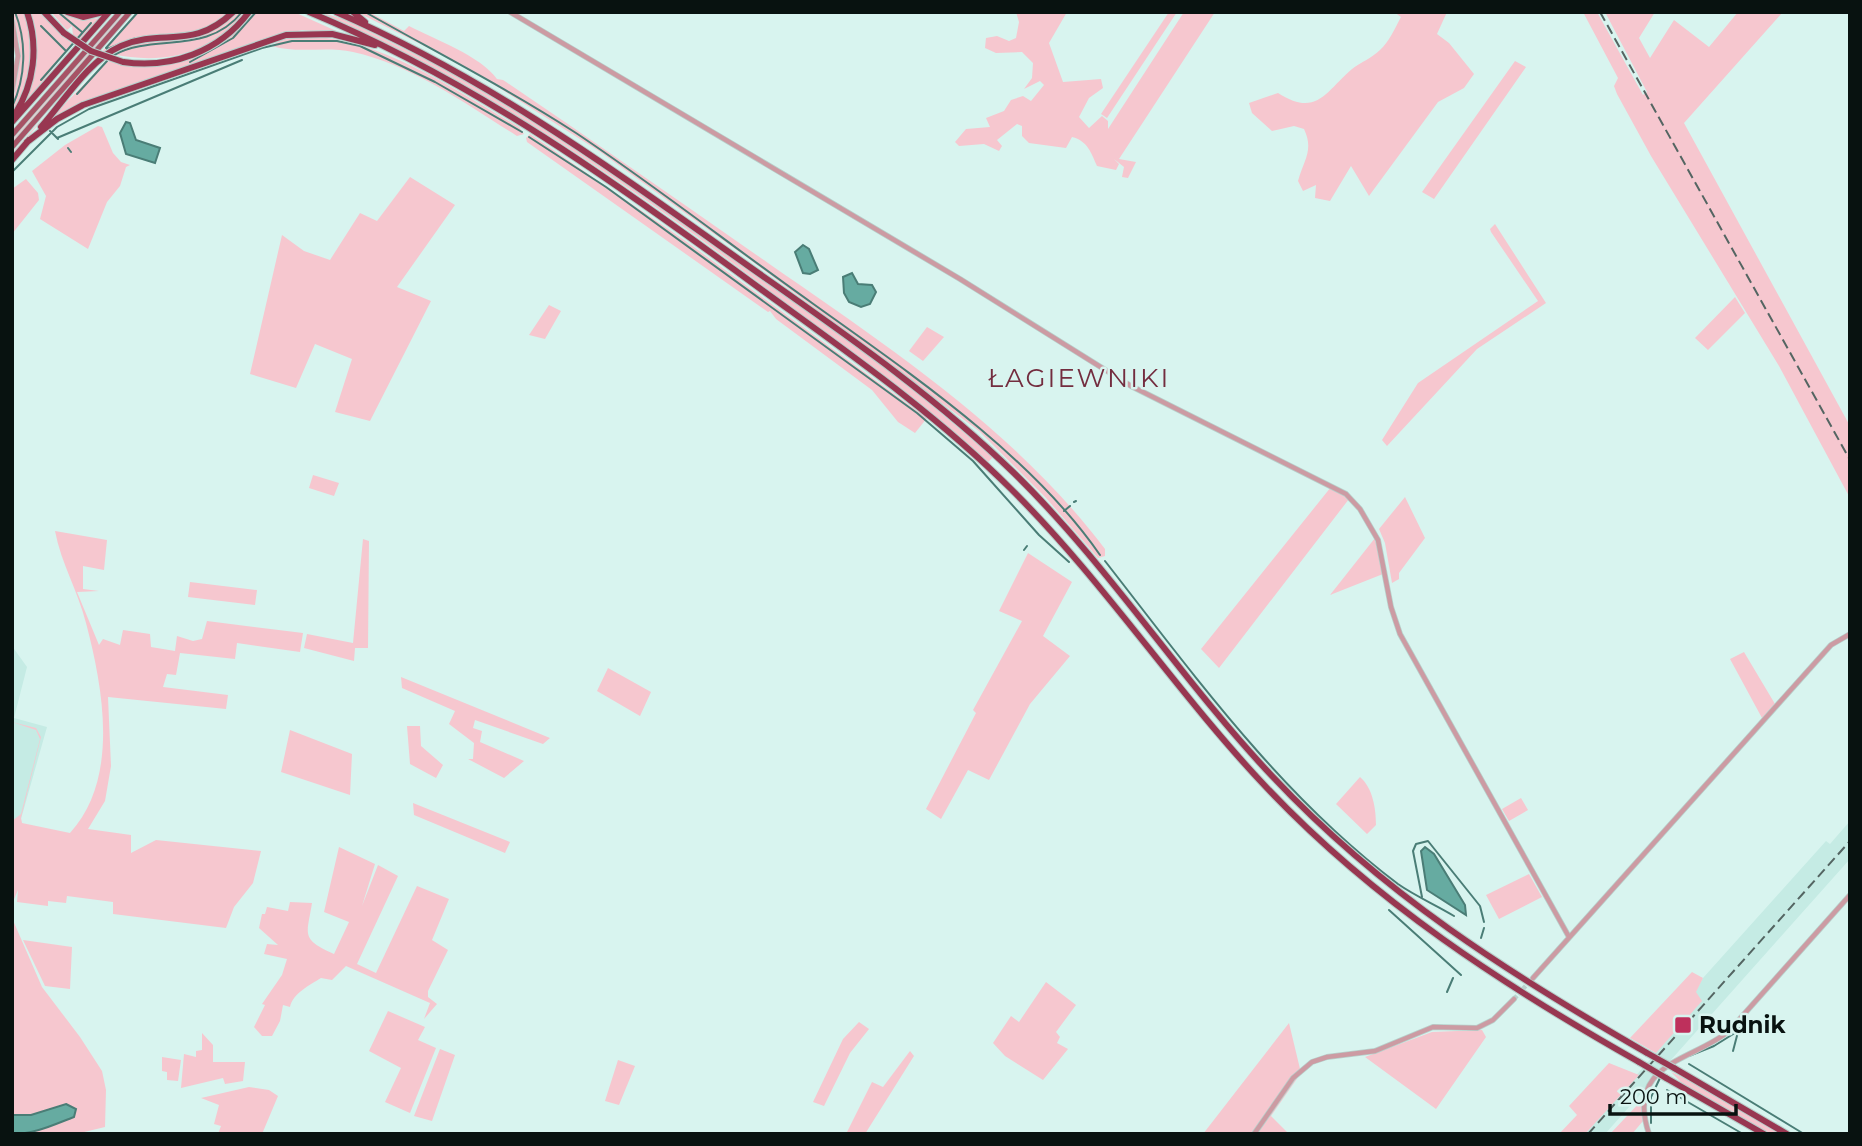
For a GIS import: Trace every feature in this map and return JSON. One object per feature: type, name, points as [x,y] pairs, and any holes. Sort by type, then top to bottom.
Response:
[{"type":"highway","points":[[12,120],[27,91],[33,67],[33,39],[27,12]]},
{"type":"highway","points":[[44,12],[64,33],[91,51],[123,62],[159,63],[189,57],[221,40],[249,12]]},
{"type":"highway","points":[[67,12],[83,17],[103,12]]},
{"type":"highway","points":[[12,120],[109,12]]},
{"type":"highway","points":[[12,160],[97,63],[114,49],[135,42],[198,34],[233,12]]},
{"type":"highway","points":[[309,12],[392,50],[504,111],[583,161],[915,403],[992,470],[1046,525],[1228,746],[1334,853],[1405,913],[1473,963],[1764,1134]]},
{"type":"highway","points":[[336,12],[369,26],[498,94],[563,134],[935,403],[998,458],[1053,513],[1235,735],[1346,848],[1403,896],[1472,948],[1787,1134]]},
{"type":"highway","points":[[353,12],[369,26]]},
{"type":"highway","points":[[27,142],[57,119],[88,103],[274,38],[298,34],[332,34],[392,50]]},
{"type":"main road","points":[[12,135],[120,12]]},
{"type":"main road","points":[[12,147],[130,12]]},
{"type":"street","points":[[510,12],[970,284],[1131,386],[1349,496],[1378,540],[1391,607],[1400,634],[1569,937]]},
{"type":"street","points":[[12,21],[18,61],[12,91]]},
{"type":"street","points":[[1533,978],[1830,645],[1850,634]]},
{"type":"street","points":[[1650,1134],[1646,1101],[1652,1084],[1662,1070],[1677,1058],[1717,1040],[1739,1021],[1850,894]]},
{"type":"street","points":[[1254,1134],[1293,1078],[1314,1061],[1375,1051],[1433,1027],[1477,1028],[1491,1022],[1514,999]]},
{"type":"shaded area","points":[[12,12],[24,12],[30,51],[27,76],[12,113],[20,47]]},
{"type":"shaded area","points":[[30,12],[40,12],[72,44],[24,105],[32,82],[37,47],[37,35]]},
{"type":"shaded area","points":[[51,12],[101,18],[81,40],[73,35],[72,26],[67,30]]},
{"type":"shaded area","points":[[126,12],[12,143],[12,140]]},
{"type":"shaded area","points":[[137,12],[230,12],[201,29],[148,36],[119,44],[83,73]]},
{"type":"shaded area","points":[[237,12],[245,12],[232,27],[202,47],[185,53],[149,58],[112,54],[126,46],[204,34],[220,26]]},
{"type":"shaded area","points":[[253,12],[294,12],[343,34],[302,30],[254,42],[84,101],[49,120],[107,61],[148,66],[188,59],[223,41]]},
{"type":"shaded area","points":[[320,12],[346,20],[449,71],[572,145],[896,375],[993,457],[987,463],[893,385],[739,268],[567,147],[447,76]]},
{"type":"shaded area","points":[[357,12],[369,12],[404,31],[409,26],[469,56],[497,79],[503,80],[570,125],[904,359],[991,428],[1031,466],[1070,506],[1105,549],[1105,556],[1098,558],[1046,498],[979,431],[749,259],[599,151],[501,89],[462,65]]},
{"type":"shaded area","points":[[1016,12],[1067,12],[1049,43],[1063,82],[1101,79],[1103,88],[1089,98],[1079,117],[1089,128],[1102,116],[1108,121],[1108,129],[1184,12],[1215,12],[1119,159],[1136,162],[1128,178],[1122,177],[1124,167],[1114,159],[1119,164],[1116,170],[1097,166],[1082,141],[1072,137],[1066,148],[1029,143],[1022,136],[1022,126],[1017,124],[997,140],[1002,146],[999,151],[984,144],[959,146],[955,142],[966,129],[990,127],[986,118],[1004,111],[1011,100],[1023,96],[1031,101],[1044,85],[1040,81],[1024,89],[1032,78],[1033,63],[1022,52],[996,53],[985,48],[986,38],[997,36],[1009,41],[1016,38],[1019,22]]},
{"type":"shaded area","points":[[1169,12],[1177,12],[1107,118],[1101,114]]},
{"type":"shaded area","points":[[1394,12],[1447,12],[1437,34],[1449,43],[1474,74],[1464,88],[1438,102],[1369,196],[1351,166],[1330,201],[1315,198],[1316,185],[1303,191],[1298,181],[1308,149],[1304,129],[1294,126],[1272,131],[1252,113],[1249,103],[1278,93],[1302,103],[1320,99],[1352,69],[1383,47],[1401,17]]},
{"type":"shaded area","points":[[1583,12],[1597,12],[1643,95],[1647,92],[1605,12],[1655,12],[1639,38],[1650,58],[1674,20],[1709,47],[1738,12],[1783,12],[1684,123],[1850,426],[1850,498],[1779,366],[1651,156],[1617,94],[1614,86],[1618,78]]},
{"type":"shaded area","points":[[307,36],[364,47],[418,69],[519,127],[524,134],[517,136],[438,87],[375,58],[343,50],[272,46],[284,38]]},
{"type":"shaded area","points":[[1515,61],[1526,67],[1434,199],[1422,192]]},
{"type":"shaded area","points":[[50,110],[22,145],[12,157],[12,153]]},
{"type":"shaded area","points":[[126,122],[130,123],[136,140],[160,148],[155,163],[126,154],[120,133]]},
{"type":"shaded area","points":[[98,126],[102,127],[113,153],[121,162],[130,165],[126,167],[120,186],[107,202],[88,249],[40,219],[46,196],[32,171],[65,145]]},
{"type":"shaded area","points":[[530,134],[687,242],[927,418],[915,433],[898,422],[872,390],[776,319],[770,311],[527,142],[526,138]]},
{"type":"shaded area","points":[[410,177],[455,205],[397,287],[431,301],[370,421],[335,412],[352,359],[315,344],[296,388],[250,374],[282,235],[304,251],[330,260],[360,213],[377,221]]},
{"type":"shaded area","points":[[26,179],[38,193],[39,200],[12,234],[12,189]]},
{"type":"shaded area","points":[[1495,224],[1546,303],[1477,349],[1387,446],[1382,440],[1418,383],[1538,301],[1491,232],[1490,229]]},
{"type":"shaded area","points":[[803,245],[809,249],[818,270],[810,274],[803,273],[795,252]]},
{"type":"shaded area","points":[[852,273],[858,284],[872,285],[876,292],[870,304],[861,307],[849,302],[844,293],[843,277]]},
{"type":"shaded area","points":[[1735,297],[1745,313],[1708,350],[1695,338]]},
{"type":"shaded area","points":[[549,305],[561,311],[545,339],[529,335]]},
{"type":"shaded area","points":[[927,327],[944,337],[923,361],[909,351]]},
{"type":"shaded area","points":[[313,475],[339,483],[334,496],[309,488]]},
{"type":"shaded area","points":[[1331,487],[1349,499],[1219,668],[1201,649]]},
{"type":"shaded area","points":[[1405,497],[1425,538],[1399,573],[1399,579],[1392,583],[1385,543],[1379,529]]},
{"type":"shaded area","points":[[55,531],[107,540],[104,570],[83,566],[83,589],[99,591],[77,592],[99,645],[103,639],[120,645],[123,630],[150,634],[151,647],[175,651],[177,636],[193,641],[202,639],[207,621],[303,633],[300,652],[237,643],[235,659],[180,653],[176,675],[167,674],[163,687],[228,695],[226,709],[108,697],[111,766],[105,801],[88,829],[131,835],[131,853],[156,840],[261,851],[253,883],[234,907],[226,928],[113,914],[113,902],[67,896],[66,903],[48,901],[48,906],[17,902],[18,890],[12,904],[12,821],[21,814],[40,739],[36,730],[12,722],[36,728],[41,737],[22,823],[70,833],[86,811],[102,760],[102,704],[98,676],[83,611]]},
{"type":"shaded area","points":[[1375,538],[1383,574],[1330,595]]},
{"type":"shaded area","points":[[363,539],[369,541],[368,648],[355,648],[354,661],[304,648],[307,634],[353,643]]},
{"type":"shaded area","points":[[1028,553],[1072,582],[1043,636],[1070,656],[1030,704],[989,780],[968,770],[941,819],[926,809],[976,713],[973,710],[1022,621],[999,611]]},
{"type":"shaded area","points":[[190,582],[257,590],[255,605],[188,597]]},
{"type":"shaded area","points":[[12,646],[27,667],[14,718],[47,727],[21,819],[12,832]]},
{"type":"shaded area","points":[[1744,652],[1775,704],[1762,718],[1730,659]]},
{"type":"shaded area","points":[[608,668],[651,692],[640,716],[597,691]]},
{"type":"shaded area","points":[[401,677],[550,738],[543,744],[475,720],[473,728],[482,731],[480,742],[524,761],[504,778],[468,759],[473,759],[474,743],[449,724],[455,711],[402,688]]},
{"type":"shaded area","points":[[407,726],[420,726],[421,746],[443,765],[436,778],[410,764]]},
{"type":"shaded area","points":[[290,730],[352,754],[350,795],[281,772]]},
{"type":"shaded area","points":[[1360,777],[1371,793],[1375,812],[1376,825],[1367,834],[1336,804]]},
{"type":"shaded area","points":[[1521,798],[1528,810],[1509,821],[1502,809]]},
{"type":"shaded area","points":[[413,803],[510,842],[505,853],[414,815]]},
{"type":"shaded area","points":[[1850,821],[1850,859],[1605,1134],[1585,1134],[1701,1001],[1695,992],[1703,978],[1826,841],[1830,844]]},
{"type":"shaded area","points":[[339,847],[375,864],[362,906],[378,865],[398,876],[357,964],[376,973],[417,886],[449,899],[432,940],[448,950],[428,991],[428,997],[437,1004],[424,1019],[430,1003],[346,966],[332,980],[321,978],[302,990],[290,1007],[283,1005],[280,1021],[272,1036],[262,1036],[254,1027],[265,1005],[262,1004],[282,975],[287,959],[264,954],[267,944],[278,945],[259,928],[262,914],[265,914],[267,907],[288,911],[290,902],[312,903],[308,935],[316,944],[334,954],[349,922],[324,912]]},
{"type":"shaded area","points":[[1425,847],[1434,854],[1465,905],[1466,915],[1427,890],[1421,851]]},
{"type":"shaded area","points":[[1529,874],[1542,897],[1499,919],[1486,895]]},
{"type":"shaded area","points":[[12,918],[42,987],[102,1071],[106,1090],[105,1127],[76,1134],[12,1134]]},
{"type":"shaded area","points":[[23,940],[72,947],[70,989],[45,986]]},
{"type":"shaded area","points":[[1692,972],[1703,978],[1696,992],[1702,1001],[1656,1053],[1630,1038]]},
{"type":"shaded area","points":[[1046,982],[1076,1005],[1056,1032],[1060,1037],[1057,1043],[1068,1049],[1043,1080],[1005,1056],[993,1043],[1011,1016],[1019,1022]]},
{"type":"shaded area","points":[[388,1011],[425,1027],[418,1040],[436,1048],[410,1113],[385,1102],[401,1068],[369,1051]]},
{"type":"shaded area","points":[[859,1022],[869,1029],[850,1053],[824,1106],[813,1102],[843,1039]]},
{"type":"shaded area","points":[[1289,1023],[1301,1073],[1271,1116],[1289,1134],[1203,1134]]},
{"type":"shaded area","points":[[1482,1030],[1486,1037],[1436,1109],[1365,1057],[1432,1032]]},
{"type":"shaded area","points":[[202,1033],[213,1045],[213,1062],[245,1062],[243,1081],[225,1084],[223,1078],[181,1088],[184,1054],[196,1057],[196,1051],[202,1050]]},
{"type":"shaded area","points":[[440,1049],[455,1055],[432,1121],[414,1116]]},
{"type":"shaded area","points":[[910,1051],[914,1056],[865,1134],[846,1134],[872,1082],[883,1087]]},
{"type":"shaded area","points":[[162,1057],[181,1060],[178,1081],[167,1080],[167,1072],[162,1071]]},
{"type":"shaded area","points":[[618,1060],[635,1066],[619,1105],[605,1101]]},
{"type":"shaded area","points":[[1609,1063],[1639,1075],[1585,1134],[1559,1134],[1577,1115],[1569,1106]]},
{"type":"shaded area","points":[[1671,1072],[1782,1134],[1769,1134],[1683,1084]]},
{"type":"shaded area","points":[[249,1087],[269,1090],[278,1096],[262,1134],[218,1134],[221,1126],[214,1124],[219,1105],[201,1098]]},
{"type":"shaded area","points":[[1642,1100],[1643,1121],[1632,1134],[1610,1134]]},
{"type":"shaded area","points":[[66,1104],[76,1109],[74,1117],[36,1131],[12,1134],[12,1115],[31,1115]]},
{"type":"waterway","points":[[12,107],[20,84],[23,59],[22,35],[15,12]]},
{"type":"waterway","points":[[58,12],[82,32]]},
{"type":"waterway","points":[[81,12],[89,12]]},
{"type":"waterway","points":[[106,48],[138,12]]},
{"type":"waterway","points":[[114,55],[146,45],[180,42],[213,34],[228,26],[242,12]]},
{"type":"waterway","points":[[190,62],[233,38],[256,12]]},
{"type":"waterway","points":[[365,12],[576,133],[889,358],[1005,450],[1072,518],[1100,555]]},
{"type":"waterway","points":[[41,80],[91,23]]},
{"type":"waterway","points":[[41,26],[65,50]]},
{"type":"waterway","points":[[107,49],[136,38]]},
{"type":"waterway","points":[[12,172],[57,127],[89,109],[262,48],[292,41],[337,41],[360,46],[435,82],[522,132]]},
{"type":"waterway","points":[[57,138],[242,60]]},
{"type":"waterway","points":[[77,94],[107,61]]},
{"type":"waterway","points":[[50,131],[58,139]]},
{"type":"waterway","points":[[529,137],[606,187],[917,413],[973,461],[1039,535],[1069,562]]},
{"type":"waterway","points":[[68,148],[71,152]]},
{"type":"waterway","points":[[1064,511],[1070,506]]},
{"type":"waterway","points":[[1024,550],[1027,546]]},
{"type":"waterway","points":[[1105,561],[1241,732],[1315,812],[1355,850],[1398,884],[1454,916]]},
{"type":"waterway","points":[[1422,897],[1413,851],[1416,844],[1428,841],[1480,906],[1484,922]]},
{"type":"waterway","points":[[1389,910],[1461,975]]},
{"type":"waterway","points":[[1481,938],[1484,928]]},
{"type":"waterway","points":[[1447,992],[1453,978]]},
{"type":"waterway","points":[[1733,1051],[1739,1028]]},
{"type":"waterway","points":[[1689,1056],[1714,1046],[1738,1031]]},
{"type":"waterway","points":[[1689,1064],[1804,1134]]},
{"type":"waterway","points":[[1651,1123],[1651,1097],[1660,1078]]},
{"type":"waterway","points":[[1667,1090],[1743,1134]]},
{"type":"tunnel","points":[[1514,999],[1530,981]]},
{"type":"railway","points":[[1600,12],[1850,460]]},
{"type":"railway","points":[[1588,1134],[1850,841]]},
{"type":"place","name":"Rudnik","points":[[1683,1025]]},
{"type":"district","name":"ŁAGIEWNIKI","points":[[1079,378]]}]
